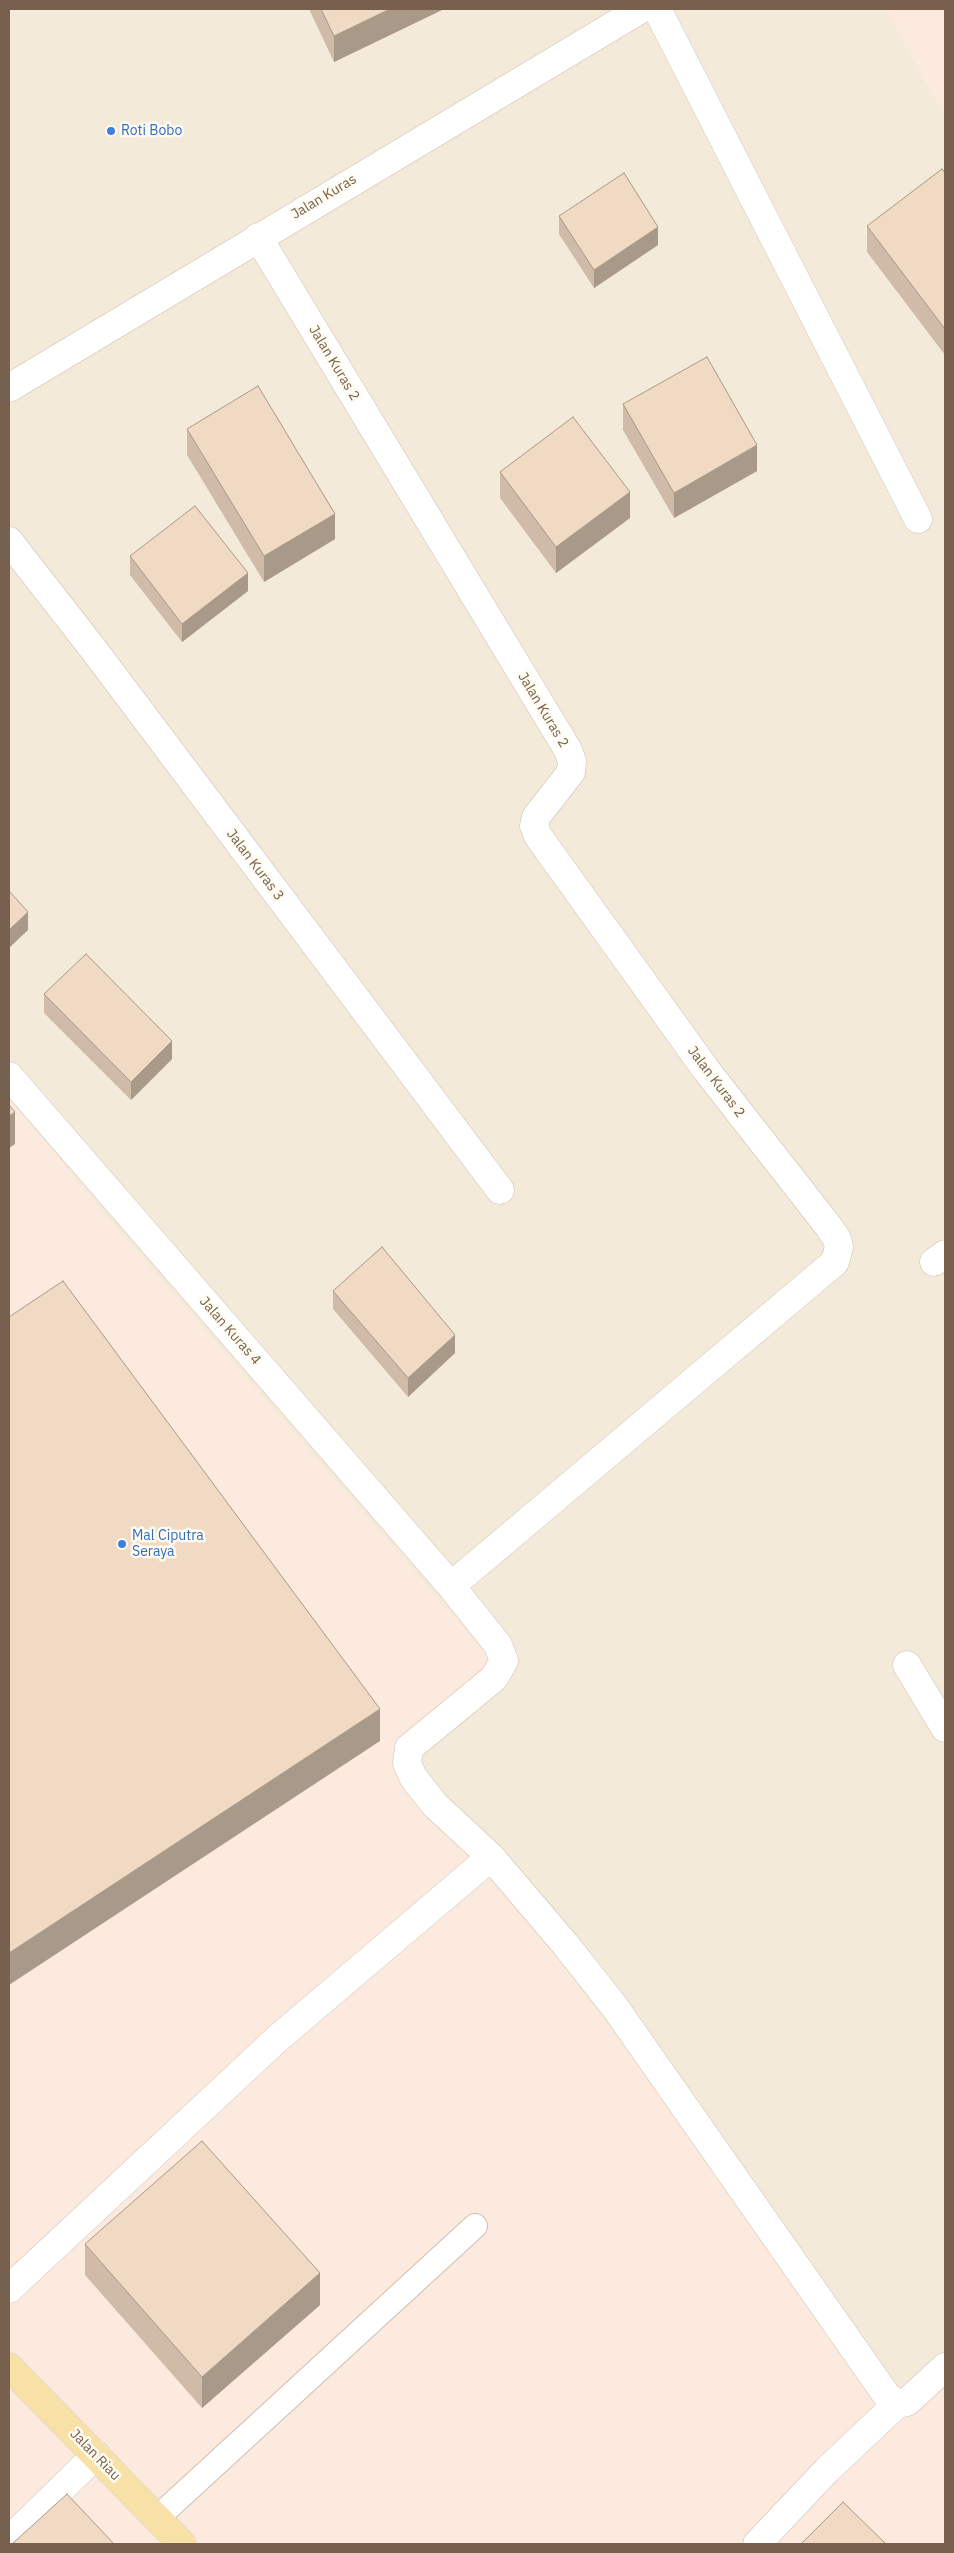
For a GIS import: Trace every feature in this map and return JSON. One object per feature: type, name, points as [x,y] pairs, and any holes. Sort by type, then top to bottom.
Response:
[{"type":"main road","name":"Jalan Riau","points":[[9,2367],[182,2544]]},
{"type":"street","name":"Jalan Kuras","points":[[9,388],[258,237],[642,9]]},
{"type":"street","points":[[657,9],[918,519]]},
{"type":"street","name":"Jalan Kuras 2","points":[[258,237],[568,750],[572,761],[571,772],[536,817],[534,826],[538,836],[719,1086],[829,1227],[837,1239],[839,1247],[835,1262],[451,1586]]},
{"type":"street","name":"Jalan Kuras 3","points":[[9,541],[100,658],[500,1190]]},
{"type":"street","name":"Jalan Kuras 4","points":[[9,1076],[451,1586],[498,1645],[504,1661],[494,1678],[409,1748],[407,1763],[413,1777],[435,1805],[492,1857]]},
{"type":"street","points":[[907,1665],[945,1728]]},
{"type":"street","points":[[9,2289],[277,2039],[492,1857],[614,2006],[866,2369],[887,2396],[897,2404]]},
{"type":"street","points":[[757,2544],[827,2470],[897,2404],[907,2402],[945,2367]]},
{"type":"street","points":[[9,2540],[96,2455]]},
{"type":"lane","points":[[157,2518],[475,2226]]},
{"type":"shaded area","points":[[9,9],[886,9],[945,116],[945,2373],[904,2410],[403,1759],[95,1203],[9,1099]]},
{"type":"shaded area","points":[[886,9],[945,9],[945,116]]},
{"type":"shaded area","points":[[9,1099],[95,1203],[507,1678],[403,1759],[904,2410],[945,2373],[945,2544],[9,2544]]},
{"type":"building","points":[[321,9],[390,9],[334,36]]},
{"type":"building","points":[[942,169],[945,173],[945,329],[867,226]]},
{"type":"building","points":[[624,173],[658,227],[594,270],[559,216]]},
{"type":"building","points":[[707,357],[757,445],[674,493],[623,404]]},
{"type":"building","points":[[258,386],[335,514],[264,556],[187,429]]},
{"type":"building","points":[[573,417],[630,492],[556,547],[500,472]]},
{"type":"building","points":[[195,506],[248,573],[182,624],[130,556]]},
{"type":"building","points":[[9,891],[28,912],[9,930]]},
{"type":"building","points":[[86,954],[172,1041],[131,1082],[44,994]]},
{"type":"building","points":[[9,1105],[15,1112],[9,1116]]},
{"type":"building","points":[[382,1247],[455,1335],[408,1378],[333,1291]]},
{"type":"building","name":"Mal Ciputra Seraya","points":[[63,1281],[380,1709],[9,1953],[9,1317]]},
{"type":"building","points":[[202,2141],[320,2273],[202,2377],[85,2244]]},
{"type":"building","points":[[67,2494],[114,2544],[12,2544]]},
{"type":"building","points":[[843,2502],[886,2544],[801,2544]]},
{"type":"place","name":"Roti Bobo","points":[[111,131]]},
{"type":"place","name":"Mal Ciputra Seraya","points":[[122,1544]]}]
